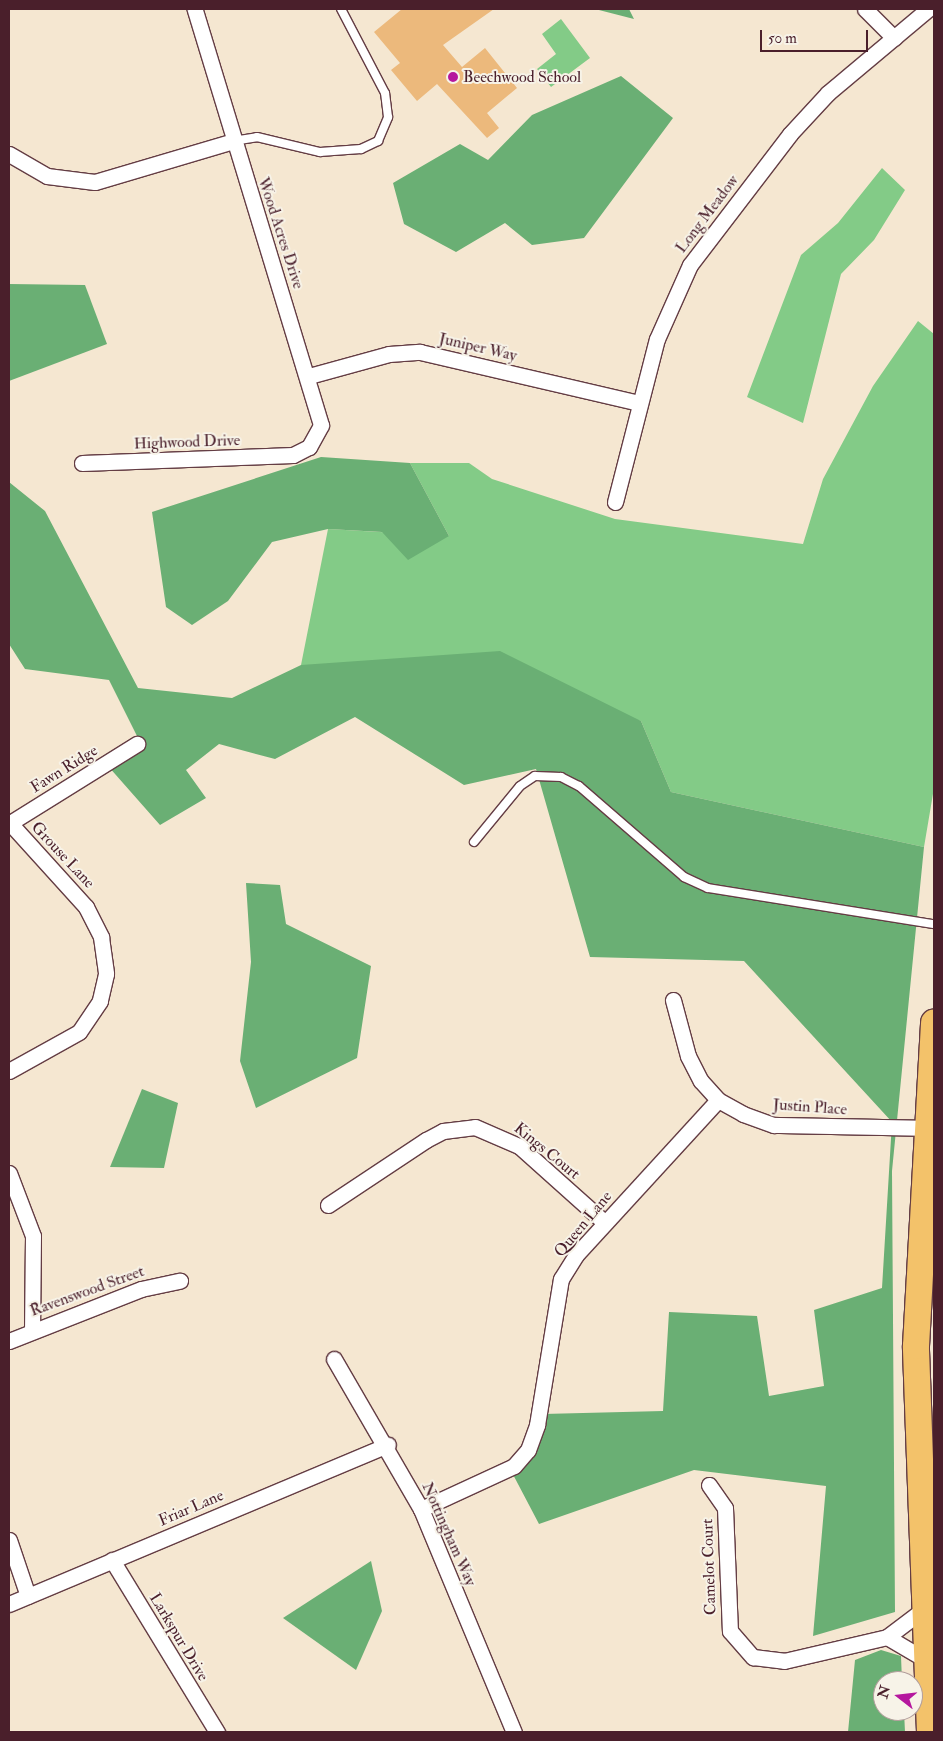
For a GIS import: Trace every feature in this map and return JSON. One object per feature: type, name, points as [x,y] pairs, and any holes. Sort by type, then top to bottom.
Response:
[{"type":"highway","points":[[930,1732],[924,1609],[916,1346],[926,1128],[934,1023]]},
{"type":"street","name":"Wood Acres Drive","points":[[195,9],[233,141],[310,376],[321,425],[309,448],[293,455]]},
{"type":"street","points":[[865,9],[894,38]]},
{"type":"street","name":"Long Meadow","points":[[615,502],[667,308],[690,265],[790,134],[828,93],[928,9]]},
{"type":"street","points":[[9,154],[47,176],[95,182],[233,141]]},
{"type":"street","name":"Juniper Way","points":[[310,376],[389,354],[420,352],[640,403]]},
{"type":"street","name":"Highwood Drive","points":[[82,463],[293,455]]},
{"type":"street","name":"Fawn Ridge","points":[[9,823],[137,744]]},
{"type":"street","name":"Grouse Lane","points":[[9,823],[86,906],[101,937],[106,974],[100,1001],[79,1032],[9,1071]]},
{"type":"street","name":"Justin Place","points":[[673,1000],[688,1056],[701,1082],[718,1100],[774,1124],[926,1128]]},
{"type":"street","name":"Queen Lane","points":[[421,1509],[514,1466],[521,1458],[537,1425],[561,1279],[605,1223],[718,1100]]},
{"type":"street","name":"Kings Court","points":[[328,1205],[426,1140],[443,1131],[475,1127],[519,1146],[605,1223]]},
{"type":"street","points":[[9,1173],[33,1236],[32,1330]]},
{"type":"street","name":"Ravenswood Street","points":[[9,1341],[32,1330],[141,1289],[180,1281]]},
{"type":"street","name":"Nottingham Way","points":[[334,1359],[388,1445],[421,1509],[514,1732]]},
{"type":"street","name":"Friar Lane","points":[[9,1604],[388,1445]]},
{"type":"street","name":"Camelot Court","points":[[709,1485],[725,1508],[727,1616],[730,1630],[743,1650],[766,1661],[784,1661],[887,1637],[924,1609]]},
{"type":"street","points":[[9,1540],[28,1596]]},
{"type":"street","name":"Larkspur Drive","points":[[112,1560],[217,1732]]},
{"type":"street","points":[[887,1637],[926,1660]]},
{"type":"lane","points":[[233,141],[257,137],[320,152],[361,149],[378,140],[388,117],[385,93],[341,9]]},
{"type":"lane","points":[[474,842],[520,786],[535,776],[562,777],[579,786],[684,877],[708,888],[934,924]]},
{"type":"green space","points":[[595,9],[629,9],[634,19]]},
{"type":"green space","points":[[561,19],[590,58],[551,87],[537,69],[556,54],[542,34]]},
{"type":"green space","points":[[621,76],[673,118],[584,238],[532,245],[505,223],[456,252],[404,224],[393,183],[460,144],[488,160],[532,115]]},
{"type":"green space","points":[[882,168],[905,190],[874,240],[841,274],[803,423],[747,397],[801,255],[838,223]]},
{"type":"green space","points":[[9,284],[85,285],[107,344],[9,381]]},
{"type":"green space","points":[[918,321],[934,334],[934,788],[924,847],[671,792],[641,721],[301,665],[328,529],[449,536],[410,463],[469,463],[492,479],[615,519],[803,544],[823,479],[873,386]]},
{"type":"green space","points":[[321,457],[410,463],[449,536],[408,560],[382,532],[328,529],[272,542],[228,601],[192,625],[166,607],[152,512]]},
{"type":"green space","points":[[9,482],[45,511],[138,688],[232,698],[301,665],[500,651],[641,721],[671,792],[924,847],[892,1171],[895,1612],[813,1636],[826,1486],[694,1470],[539,1524],[508,1465],[531,1445],[543,1414],[663,1411],[669,1312],[757,1316],[769,1396],[824,1386],[814,1310],[882,1288],[892,1122],[744,961],[590,957],[536,769],[464,785],[355,717],[275,759],[219,744],[186,770],[206,798],[160,825],[108,766],[142,746],[109,680],[25,669],[9,644]]},
{"type":"green space","points":[[246,883],[280,885],[286,924],[371,966],[357,1058],[256,1108],[240,1061],[251,962]]},
{"type":"green space","points":[[142,1089],[178,1103],[164,1168],[110,1167]]},
{"type":"green space","points":[[371,1561],[382,1611],[356,1670],[283,1618]]},
{"type":"green space","points":[[881,1650],[901,1656],[902,1671],[873,1671],[873,1721],[904,1721],[905,1732],[848,1732],[855,1660]]},
{"type":"building","name":"Beechwood School","points":[[402,9],[494,9],[443,45],[462,67],[485,48],[517,88],[487,113],[499,128],[487,138],[437,84],[417,101],[391,70],[400,63],[374,32]]},
{"type":"place","name":"Beechwood School","points":[[453,77]]}]
